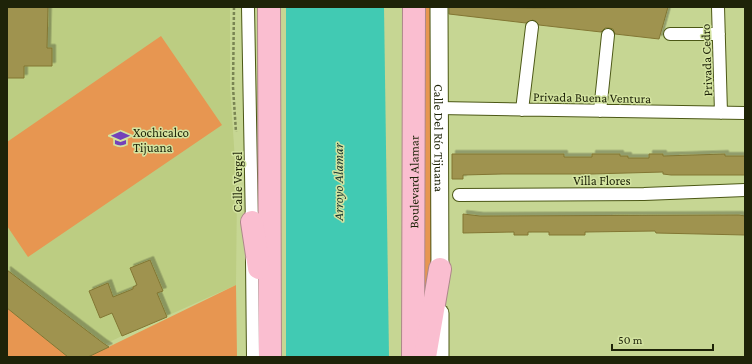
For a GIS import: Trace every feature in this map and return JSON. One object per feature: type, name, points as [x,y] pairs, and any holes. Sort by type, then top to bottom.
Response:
[{"type":"highway","points":[[269,7],[270,357]]},
{"type":"highway","name":"Boulevard Alamar","points":[[413,357],[414,7]]},
{"type":"highway","points":[[252,222],[270,357]]},
{"type":"highway","points":[[426,357],[440,269]]},
{"type":"street","name":"Calle Vergel","points":[[248,7],[252,222],[252,357]]},
{"type":"street","name":"Calle Del Río Tijuana","points":[[440,7],[440,357]]},
{"type":"street","name":"Privada Cedro","points":[[718,7],[721,113]]},
{"type":"street","points":[[522,110],[532,27]]},
{"type":"street","points":[[670,34],[719,34]]},
{"type":"street","points":[[600,111],[608,35]]},
{"type":"street","name":"Privada Buena Ventura","points":[[439,108],[745,113]]},
{"type":"street","name":"Villa Flores","points":[[439,195],[644,194],[745,190]]},
{"type":"shaded area","name":"Xochicalco Tijuana","points":[[7,7],[230,7],[230,87],[237,190],[236,285],[105,344],[109,347],[88,357],[68,357],[7,308]]},
{"type":"shaded area","points":[[422,7],[430,7],[433,272],[423,321]]},
{"type":"shaded area","points":[[161,36],[222,125],[28,257],[7,226],[7,142]]},
{"type":"shaded area","points":[[236,285],[237,357],[88,357]]},
{"type":"shaded area","points":[[7,308],[68,357],[7,357]]},
{"type":"water","name":"Arroyo Alamar","points":[[286,7],[384,7],[389,357],[286,357]]},
{"type":"building","points":[[7,7],[48,7],[47,48],[52,48],[52,66],[24,66],[24,78],[7,78]]},
{"type":"building","points":[[449,7],[668,7],[659,39],[615,34],[613,29],[609,28],[605,28],[601,32],[539,25],[533,20],[526,23],[449,14]]},
{"type":"building","points":[[452,154],[564,154],[564,157],[592,157],[592,154],[620,154],[620,156],[628,156],[628,158],[649,158],[649,154],[663,154],[663,156],[725,154],[725,156],[745,156],[745,175],[671,175],[663,174],[663,172],[502,174],[463,175],[463,179],[452,179]]},
{"type":"building","points":[[463,214],[480,216],[739,215],[745,216],[745,235],[656,233],[655,231],[585,232],[585,235],[549,235],[549,232],[528,232],[528,235],[514,235],[514,232],[463,233]]},
{"type":"building","points":[[150,260],[163,291],[157,293],[167,317],[122,336],[112,313],[100,318],[89,291],[108,283],[113,297],[133,289],[133,287],[137,285],[130,268]]},
{"type":"building","points":[[7,270],[109,347],[88,357],[68,357],[7,308]]},
{"type":"place","name":"Xochicalco Tijuana","points":[[120,139]]}]
